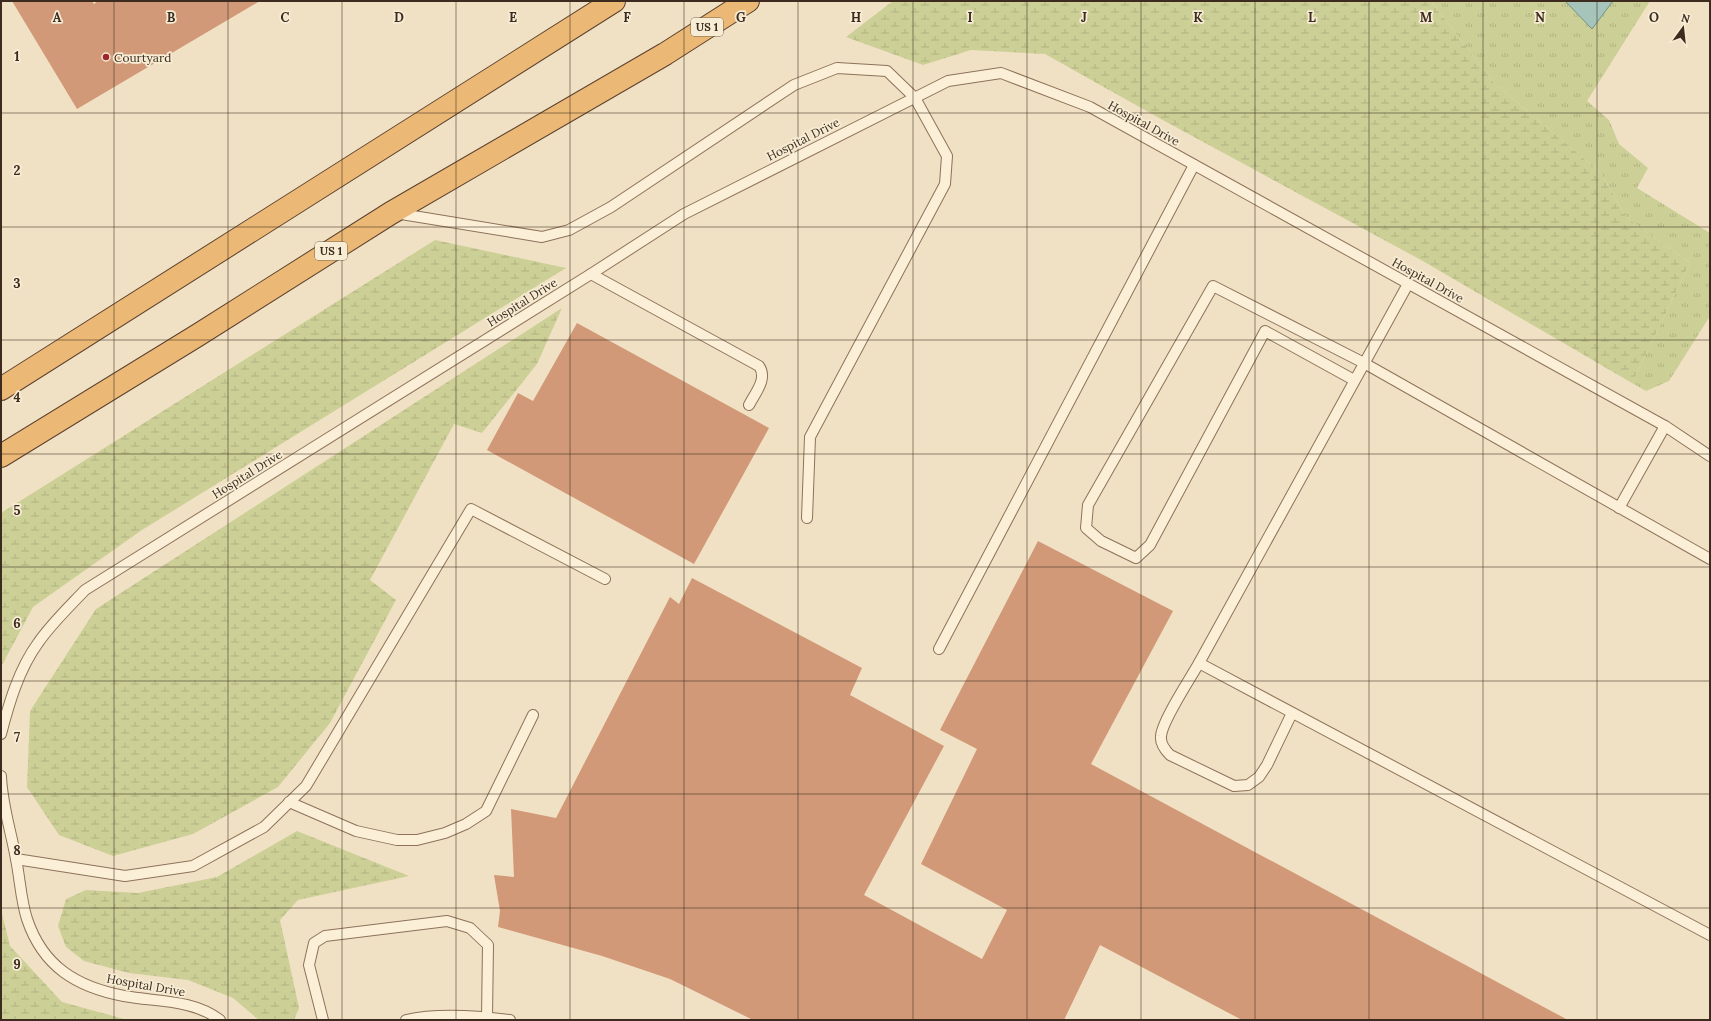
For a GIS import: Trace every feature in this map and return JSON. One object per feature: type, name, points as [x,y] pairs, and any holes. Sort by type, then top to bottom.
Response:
[{"type":"highway","name":"US 1","points":[[1,456],[198,335],[391,213],[665,54],[748,1]]},
{"type":"highway","points":[[1,389],[609,3]]},
{"type":"lane","points":[[391,213],[542,237],[569,230],[611,208],[794,84],[837,68],[887,71],[915,98],[947,156],[945,184],[810,437],[807,518]]},
{"type":"lane","name":"Hospital Drive","points":[[1,734],[8,706],[21,673],[37,644],[85,590],[591,274],[684,214],[948,81],[1001,73],[1090,107],[1665,426],[1710,456]]},
{"type":"lane","points":[[939,649],[1194,165]]},
{"type":"lane","points":[[591,274],[759,366],[763,372],[762,379],[749,405]]},
{"type":"lane","points":[[1292,713],[1267,765],[1259,777],[1248,785],[1234,786],[1170,755],[1163,748],[1161,737],[1165,724],[1408,284]]},
{"type":"lane","points":[[1354,380],[1265,331],[1150,545],[1136,558],[1101,541],[1086,528],[1088,506],[1213,286],[1364,363],[1710,559]]},
{"type":"lane","points":[[1619,508],[1665,426]]},
{"type":"lane","points":[[16,859],[125,876],[193,866],[264,827],[306,786],[470,509],[606,579]]},
{"type":"lane","points":[[1198,663],[1710,935]]},
{"type":"lane","points":[[289,802],[356,831],[396,840],[417,840],[445,833],[466,824],[486,811],[533,715]]},
{"type":"lane","name":"Hospital Drive","points":[[1,776],[6,816],[16,859],[27,919],[37,941],[57,968],[73,979],[94,989],[125,996],[185,1004],[211,1013],[220,1020]]},
{"type":"lane","points":[[323,1020],[308,965],[314,943],[325,936],[447,921],[470,928],[488,945],[487,1017]]},
{"type":"lane","points":[[406,1020],[421,1017],[487,1017],[510,1020]]},
{"type":"green space","points":[[893,1],[1431,1],[1494,83],[1600,172],[1627,218],[1690,263],[1632,383],[1421,260],[1159,118],[1045,54],[971,50],[923,65],[846,37]]},
{"type":"green space","points":[[1431,1],[1565,1],[1592,29],[1613,1],[1650,1],[1587,101],[1609,120],[1619,144],[1648,168],[1637,188],[1710,233],[1710,316],[1669,381],[1646,391],[1632,383],[1690,263],[1627,218],[1600,172],[1494,83]]},
{"type":"green space","points":[[435,240],[566,268],[142,530],[33,607],[1,667],[1,513]]},
{"type":"green space","points":[[562,308],[537,364],[482,433],[454,424],[370,580],[396,600],[330,723],[278,787],[193,834],[113,856],[59,835],[27,787],[30,711],[96,609]]},
{"type":"green space","points":[[297,831],[409,876],[298,900],[280,920],[299,1008],[294,1020],[259,1020],[233,998],[188,980],[129,973],[84,961],[66,947],[58,926],[66,899],[86,890],[138,893],[217,877]]},
{"type":"green space","points":[[1,910],[10,946],[62,1002],[128,1020],[1,1020]]},
{"type":"water","points":[[1565,1],[1613,1],[1592,29]]},
{"type":"building","name":"Courtyard","points":[[12,1],[92,1],[94,4],[98,1],[260,1],[77,109]]},
{"type":"building","points":[[577,323],[769,428],[694,564],[487,450],[518,393],[533,401]]},
{"type":"building","points":[[1038,541],[1173,611],[1091,764],[1568,1020],[1242,1020],[1100,945],[1064,1020],[753,1020],[670,979],[602,956],[498,927],[500,911],[494,875],[514,877],[511,809],[556,818],[670,597],[679,604],[692,578],[862,668],[850,695],[944,746],[864,895],[982,959],[1007,910],[921,864],[977,749],[940,730]]},
{"type":"place","name":"Courtyard","points":[[106,57]]}]
